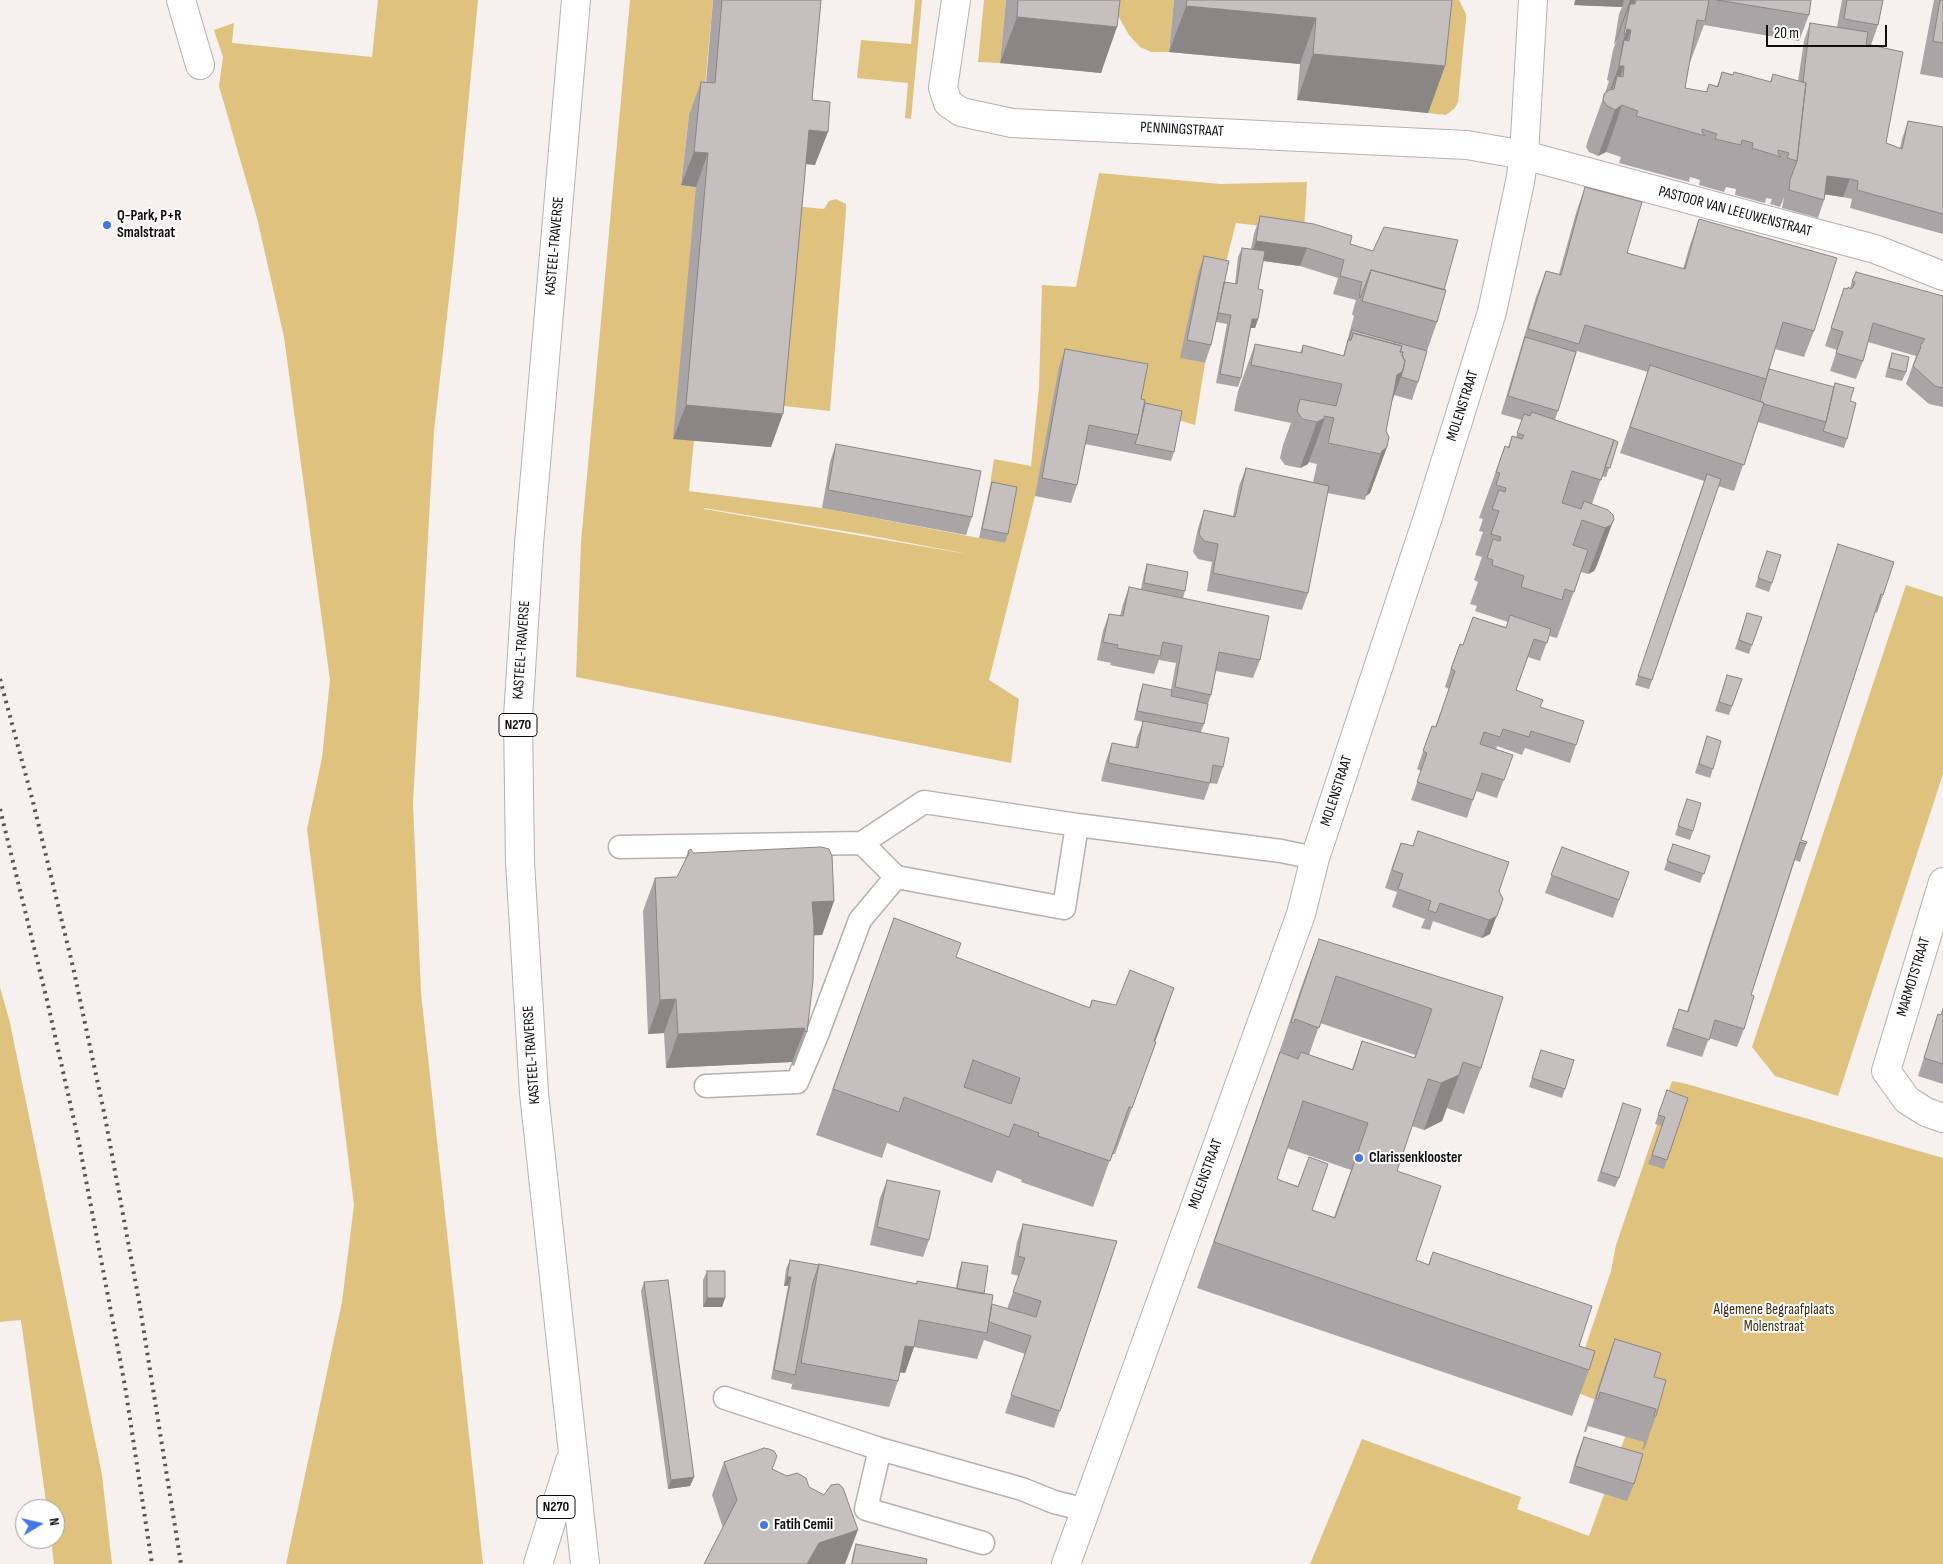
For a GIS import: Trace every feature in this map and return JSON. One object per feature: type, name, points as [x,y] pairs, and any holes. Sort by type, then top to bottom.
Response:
[{"type":"street","points":[[181,0],[200,65]]},
{"type":"street","name":"KASTEEL-TRAVERSE","points":[[576,0],[529,544],[518,717],[521,882],[534,1093],[585,1564]]},
{"type":"street","name":"PENNINGSTRAAT","points":[[956,0],[942,88],[948,103],[961,112],[1012,123],[1452,143],[1524,155]]},
{"type":"street","name":"MOLENSTRAAT","points":[[1066,1564],[1301,914],[1315,858],[1426,523],[1492,312],[1524,155],[1533,0]]},
{"type":"street","name":"PASTOOR VAN LEEUWENSTRAAT","points":[[1524,155],[1875,249],[1943,276]]},
{"type":"street","name":"MARMOTSTRAAT","points":[[1943,882],[1886,1071],[1907,1100],[1926,1112],[1943,1118]]},
{"type":"street","name":"KASTEEL-TRAVERSE","points":[[538,1564],[574,1450]]},
{"type":"lane","points":[[620,846],[862,844],[924,802],[1077,825],[1281,851],[1315,858]]},
{"type":"lane","points":[[862,844],[896,877],[1064,908],[1077,825]]},
{"type":"lane","points":[[706,1086],[797,1082],[817,1035],[860,920],[896,877]]},
{"type":"lane","points":[[725,1398],[880,1450],[1022,1489],[1054,1502],[1086,1510]]},
{"type":"lane","points":[[880,1450],[866,1509],[984,1544]]},
{"type":"green space","points":[[378,0],[478,0],[454,254],[434,431],[413,803],[421,993],[483,1564],[286,1564],[342,1302],[354,1205],[307,829],[322,758],[330,680],[284,337],[257,218],[219,86],[223,57],[214,30],[234,23],[232,43],[372,57]]},
{"type":"green space","points":[[630,0],[713,0],[702,117],[689,115],[681,185],[696,187],[694,440],[689,491],[822,508],[1005,543],[1014,496],[989,491],[994,459],[1031,466],[1039,388],[1042,285],[1076,287],[1099,173],[1221,184],[1307,182],[1304,231],[1236,223],[1222,278],[1181,358],[1205,363],[1195,425],[1137,408],[1141,382],[1035,496],[989,680],[1019,699],[1011,763],[576,677],[581,542]],"holes":[[[704,508],[868,535],[973,555]]]},
{"type":"green space","points":[[915,0],[922,0],[911,119],[905,118],[908,83],[857,78],[861,40],[911,44]]},
{"type":"green space","points":[[984,0],[1006,0],[1000,63],[978,62]]},
{"type":"green space","points":[[1113,0],[1174,0],[1169,52],[1151,52],[1140,47],[1129,35],[1117,14]]},
{"type":"green space","points":[[1315,0],[1459,0],[1466,14],[1466,19],[1458,102],[1455,108],[1446,115],[1428,113],[1438,12]]},
{"type":"green space","points":[[836,199],[846,204],[846,211],[830,411],[775,405],[793,206],[824,209],[829,201]]},
{"type":"green space","points":[[1906,585],[1943,597],[1943,774],[1838,1096],[1775,1076],[1752,1047]]},
{"type":"green space","points":[[0,987],[10,1023],[102,1475],[112,1564],[54,1564],[52,1549],[65,1549],[65,1499],[46,1499],[21,1320],[0,1322]]},
{"type":"green space","name":"Algemene Begraafplaats Molenstraat","points":[[1672,1081],[1943,1158],[1943,1564],[1310,1564],[1362,1439],[1521,1497],[1517,1509],[1589,1536],[1633,1415],[1571,1390],[1611,1271],[1616,1245]]},
{"type":"building","points":[[722,0],[821,0],[812,100],[830,102],[828,132],[809,130],[783,414],[686,405],[708,153],[694,152],[701,82],[715,83]]},
{"type":"building","points":[[1018,0],[1120,0],[1117,27],[1017,17]]},
{"type":"building","points":[[1187,0],[1452,0],[1445,66],[1313,54],[1316,18],[1186,6]]},
{"type":"building","points":[[1636,0],[1709,0],[1705,21],[1697,20],[1685,88],[1707,92],[1709,84],[1718,87],[1722,72],[1733,75],[1734,72],[1771,82],[1773,74],[1806,83],[1797,161],[1787,158],[1789,153],[1778,150],[1781,157],[1752,148],[1753,143],[1742,140],[1741,145],[1715,139],[1717,134],[1702,129],[1705,136],[1636,116],[1638,111],[1622,105],[1615,110],[1606,105],[1603,100],[1604,94],[1614,89],[1617,76],[1623,77],[1624,66],[1619,66],[1624,40],[1629,41],[1631,30],[1627,29],[1626,34],[1624,34],[1630,4],[1635,4]]},
{"type":"building","points":[[1717,0],[1811,0],[1809,15]]},
{"type":"building","points":[[1847,0],[1883,0],[1878,25],[1844,19]]},
{"type":"building","points":[[1940,0],[1943,0],[1943,43],[1933,41]]},
{"type":"building","points":[[1810,23],[1868,32],[1866,44],[1903,52],[1886,143],[1902,149],[1908,121],[1943,127],[1943,214],[1857,190],[1858,181],[1850,179],[1827,176],[1824,200],[1789,190],[1790,180],[1797,161],[1806,83],[1803,82]]},
{"type":"building","points":[[1585,187],[1642,202],[1627,253],[1685,269],[1699,219],[1837,258],[1814,331],[1783,322],[1766,379],[1585,325],[1579,344],[1528,329],[1546,271],[1561,275]]},
{"type":"building","points":[[1260,216],[1314,224],[1352,236],[1350,244],[1373,251],[1384,227],[1458,240],[1444,290],[1371,270],[1360,298],[1362,282],[1340,276],[1344,260],[1307,248],[1256,241]]},
{"type":"building","points":[[1242,248],[1265,251],[1258,289],[1263,290],[1258,319],[1252,319],[1241,378],[1220,374],[1231,315],[1218,313],[1224,282],[1237,284]]},
{"type":"building","points":[[1204,256],[1229,261],[1211,345],[1187,340]]},
{"type":"building","points":[[1371,270],[1446,290],[1437,322],[1362,301]]},
{"type":"building","points":[[1856,272],[1943,296],[1943,388],[1935,386],[1913,366],[1920,346],[1925,339],[1873,323],[1863,361],[1836,353],[1843,332],[1831,328],[1844,288],[1848,289],[1848,287],[1851,289],[1853,287],[1855,282],[1852,281]]},
{"type":"building","points":[[1352,330],[1427,351],[1418,382],[1401,377],[1405,361],[1402,355],[1403,352],[1400,352],[1402,346],[1353,333],[1351,340],[1349,340]]},
{"type":"building","points":[[1353,333],[1402,346],[1400,352],[1403,352],[1402,355],[1405,361],[1403,371],[1397,375],[1386,431],[1389,437],[1387,447],[1381,454],[1328,443],[1334,418],[1324,416],[1325,418],[1317,422],[1302,419],[1297,411],[1300,399],[1336,406],[1342,384],[1251,365],[1255,344],[1302,353],[1303,345],[1344,356],[1348,340],[1351,340]]},
{"type":"building","points":[[1525,337],[1576,352],[1558,411],[1508,396]]},
{"type":"building","points":[[1065,349],[1148,364],[1141,399],[1145,400],[1138,435],[1089,425],[1077,485],[1042,478]]},
{"type":"building","points":[[1892,353],[1909,357],[1906,372],[1889,368]]},
{"type":"building","points":[[1650,365],[1764,403],[1744,465],[1630,427]]},
{"type":"building","points":[[1769,369],[1834,387],[1826,422],[1764,404],[1760,401]]},
{"type":"building","points":[[1835,383],[1854,388],[1850,401],[1856,403],[1847,439],[1823,431]]},
{"type":"building","points":[[1145,403],[1182,411],[1174,452],[1135,444]]},
{"type":"building","points":[[1532,412],[1614,440],[1601,480],[1572,471],[1562,503],[1581,509],[1584,501],[1608,510],[1614,519],[1611,525],[1605,528],[1582,520],[1573,545],[1588,550],[1574,592],[1565,589],[1562,600],[1521,587],[1524,576],[1492,565],[1493,560],[1487,558],[1493,539],[1500,541],[1501,537],[1491,534],[1499,511],[1492,509],[1499,490],[1505,492],[1506,488],[1496,485],[1500,473],[1496,472],[1505,446],[1509,448],[1512,436],[1522,439],[1524,435],[1517,433],[1524,414],[1530,416]]},
{"type":"building","points":[[1614,440],[1618,442],[1610,468],[1605,467]]},
{"type":"building","points":[[836,444],[981,471],[972,517],[828,490]]},
{"type":"building","points":[[1246,468],[1329,486],[1308,593],[1213,573],[1218,544],[1204,541],[1199,534],[1204,510],[1235,517]]},
{"type":"building","points":[[1707,474],[1721,479],[1652,680],[1638,676]]},
{"type":"building","points":[[992,482],[1017,487],[1008,534],[982,529]]},
{"type":"building","points":[[1838,544],[1894,562],[1883,595],[1881,594],[1801,840],[1807,842],[1806,844],[1800,842],[1751,995],[1754,996],[1744,1029],[1715,1020],[1709,1040],[1673,1028],[1679,1009],[1688,1012]]},
{"type":"building","points":[[1767,551],[1781,555],[1772,583],[1758,578]]},
{"type":"building","points":[[1147,564],[1188,572],[1185,591],[1144,583]]},
{"type":"building","points":[[1129,587],[1269,616],[1260,660],[1219,652],[1211,695],[1175,687],[1182,646],[1163,642],[1160,656],[1117,648],[1118,645],[1103,642],[1109,614],[1123,616]]},
{"type":"building","points":[[1747,613],[1762,617],[1752,645],[1739,640]]},
{"type":"building","points":[[1510,615],[1551,629],[1547,643],[1534,639],[1516,690],[1543,700],[1540,707],[1584,721],[1576,745],[1531,731],[1529,737],[1503,729],[1500,737],[1484,732],[1480,744],[1513,755],[1504,780],[1482,773],[1473,800],[1417,782],[1427,753],[1423,751],[1432,726],[1436,727],[1455,671],[1451,669],[1460,644],[1463,645],[1473,617],[1506,628]]},
{"type":"building","points":[[1727,675],[1742,679],[1732,706],[1719,702]]},
{"type":"building","points":[[1143,684],[1172,690],[1171,696],[1208,704],[1204,724],[1137,711]]},
{"type":"building","points":[[1143,721],[1229,738],[1223,767],[1213,765],[1210,783],[1108,763],[1112,743],[1138,748]]},
{"type":"building","points":[[1707,736],[1721,741],[1713,769],[1699,764]]},
{"type":"building","points":[[1687,799],[1701,803],[1693,831],[1678,826]]},
{"type":"building","points":[[1418,831],[1509,862],[1499,891],[1503,899],[1497,916],[1489,920],[1440,903],[1436,913],[1428,910],[1431,901],[1398,889],[1403,874],[1392,870],[1401,843],[1413,846]]},
{"type":"building","points":[[1673,844],[1710,856],[1704,874],[1667,861]]},
{"type":"building","points":[[821,847],[829,849],[832,856],[834,901],[812,902],[814,926],[813,981],[807,1032],[804,1031],[805,1028],[678,1034],[676,999],[660,1000],[655,878],[677,877],[689,853],[688,851],[691,849],[693,853]]},
{"type":"building","points":[[1562,847],[1629,872],[1619,900],[1551,875]]},
{"type":"building","points":[[894,918],[961,943],[956,957],[1090,1008],[1092,1000],[1116,1005],[1130,970],[1174,988],[1132,1108],[1129,1107],[1110,1161],[1038,1136],[1039,1133],[1014,1124],[1009,1137],[904,1097],[899,1112],[833,1089]],"holes":[[[973,1060],[1020,1078],[1011,1104],[964,1087]]]},
{"type":"building","points":[[1319,939],[1503,997],[1481,1068],[1463,1062],[1459,1075],[1441,1083],[1428,1079],[1397,1171],[1441,1186],[1416,1260],[1429,1265],[1433,1252],[1592,1306],[1579,1346],[1595,1351],[1589,1370],[1214,1242],[1280,1052],[1298,1059],[1301,1052],[1353,1070],[1362,1041],[1415,1058],[1432,1009],[1336,976],[1319,1028],[1295,1019],[1294,1023],[1291,1022]],"holes":[[[1303,1101],[1368,1123],[1335,1218],[1312,1210],[1328,1164],[1309,1157],[1298,1187],[1277,1179]]]},
{"type":"building","points":[[1943,1009],[1943,1064],[1924,1058],[1938,1014],[1941,1015]]},
{"type":"building","points":[[1541,1050],[1574,1060],[1565,1089],[1532,1078]]},
{"type":"building","points":[[1667,1090],[1688,1098],[1667,1160],[1652,1155],[1665,1117],[1658,1115]]},
{"type":"building","points":[[1623,1103],[1641,1109],[1619,1178],[1601,1172]]},
{"type":"building","points":[[887,1180],[940,1191],[929,1240],[877,1227]]},
{"type":"building","points":[[1023,1224],[1117,1241],[1060,1411],[1011,1395],[1031,1336],[989,1322],[992,1304],[1036,1317],[1041,1301],[1013,1292],[1025,1258],[1018,1256]]},
{"type":"building","points":[[790,1260],[819,1265],[813,1282],[795,1375],[774,1370],[791,1277],[787,1277]]},
{"type":"building","points":[[962,1262],[988,1266],[984,1294],[957,1289]]},
{"type":"building","points":[[819,1264],[917,1284],[917,1281],[993,1295],[987,1333],[919,1320],[914,1347],[905,1346],[898,1381],[801,1363]]},
{"type":"building","points":[[707,1271],[725,1271],[725,1298],[707,1298]]},
{"type":"building","points":[[668,1280],[694,1477],[671,1480],[644,1282]]},
{"type":"building","points":[[1615,1339],[1661,1353],[1654,1377],[1666,1380],[1656,1416],[1654,1416],[1656,1409],[1600,1392],[1598,1399],[1596,1398]]},
{"type":"building","points":[[1584,1437],[1643,1454],[1634,1484],[1575,1466]]},
{"type":"building","points":[[764,1448],[774,1451],[777,1456],[772,1469],[787,1476],[797,1473],[806,1478],[809,1487],[824,1495],[831,1485],[840,1485],[843,1488],[858,1530],[819,1543],[807,1564],[704,1564],[737,1500],[724,1462]]},
{"type":"building","points":[[856,1544],[927,1559],[926,1564],[852,1564]]},
{"type":"railway","points":[[0,679],[33,802],[73,967],[105,1117],[139,1301],[181,1564]]},
{"type":"railway","points":[[0,809],[47,1000],[79,1143],[125,1386],[152,1564]]},
{"type":"place","name":"Q-Park, P+R Smalstraat","points":[[107,225]]},
{"type":"place","name":"Clarissenklooster","points":[[1359,1158]]},
{"type":"place","name":"Fatih Cemii","points":[[764,1525]]}]
